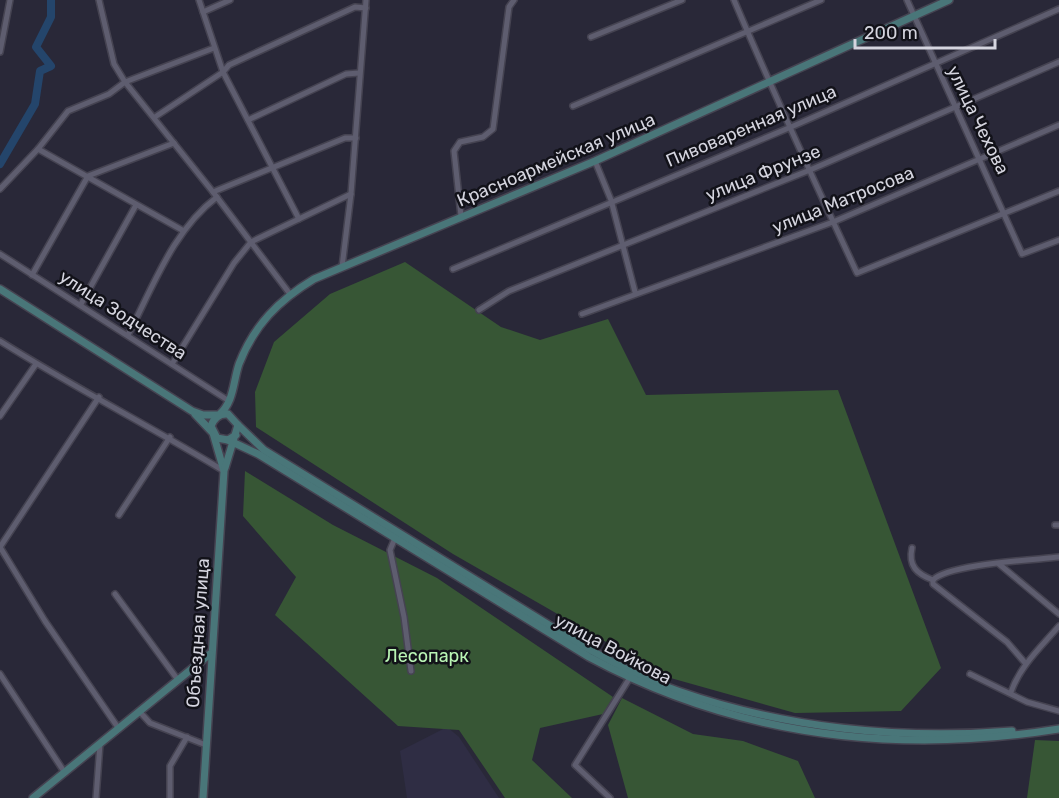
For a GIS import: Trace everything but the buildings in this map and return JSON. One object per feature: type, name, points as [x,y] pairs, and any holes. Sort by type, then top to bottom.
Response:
[{"type":"main road","name":"Красноармейская улица","points":[[229,401],[239,363],[260,326],[273,308],[290,294],[342,267],[595,161],[949,0]]},
{"type":"main road","points":[[0,289],[192,411],[203,416],[228,414],[237,422]]},
{"type":"main road","points":[[224,471],[211,426],[229,401]]},
{"type":"main road","points":[[224,471],[231,442],[236,435],[237,422],[229,401]]},
{"type":"main road","points":[[192,411],[217,438],[231,442]]},
{"type":"main road","name":"улица Войкова","points":[[237,422],[249,438],[264,450],[583,646],[632,672],[677,691],[713,703],[831,728],[956,734],[1059,728]]},
{"type":"main road","name":"улица Войкова","points":[[231,442],[258,454],[548,633],[629,679],[696,705],[781,726],[855,739],[972,739],[1059,728]]},
{"type":"main road","name":"Объездная улица","points":[[203,798],[210,654],[224,471]]},
{"type":"main road","points":[[33,798],[210,654]]},
{"type":"street","points":[[0,52],[10,0]]},
{"type":"street","points":[[99,0],[114,64],[125,82],[215,194],[290,294]]},
{"type":"street","points":[[200,0],[223,72],[299,219]]},
{"type":"street","points":[[203,12],[230,0]]},
{"type":"street","points":[[342,267],[351,194],[358,74],[366,0]]},
{"type":"street","points":[[591,37],[682,0]]},
{"type":"street","points":[[734,0],[768,83],[791,127],[857,273],[1059,191]]},
{"type":"street","points":[[573,106],[821,0]]},
{"type":"street","name":"улица Чехова","points":[[907,0],[955,108],[1006,213],[1022,254],[1059,240]]},
{"type":"street","points":[[461,216],[454,151],[460,142],[483,137],[493,129],[509,7],[516,1]]},
{"type":"street","points":[[155,117],[223,72],[229,65],[355,7],[366,8]]},
{"type":"street","name":"Пивоваренная улица","points":[[453,269],[611,200],[791,127],[1059,9]]},
{"type":"street","points":[[0,189],[38,149],[68,111],[109,94],[125,82],[214,48]]},
{"type":"street","name":"улица Фрунзе","points":[[479,310],[509,291],[810,170],[1059,62]]},
{"type":"street","points":[[248,120],[346,74],[358,74]]},
{"type":"street","name":"улица Матросова","points":[[582,314],[635,292],[729,262],[833,222],[1059,125]]},
{"type":"street","points":[[128,335],[182,230],[215,194],[345,138],[356,138]]},
{"type":"street","points":[[33,275],[88,176],[174,143]]},
{"type":"street","points":[[38,149],[182,230]]},
{"type":"street","points":[[595,161],[611,200],[635,292]]},
{"type":"street","points":[[172,364],[234,263],[251,242],[351,194]]},
{"type":"street","points":[[81,304],[136,205]]},
{"type":"street","name":"улица Зодчества","points":[[0,254],[229,401]]},
{"type":"street","points":[[0,341],[36,364],[170,437],[224,471]]},
{"type":"street","points":[[0,416],[36,364]]},
{"type":"street","points":[[99,397],[0,547],[45,621],[119,729]]},
{"type":"street","points":[[119,515],[170,437]]},
{"type":"street","points":[[395,537],[390,550],[404,617],[411,670]]},
{"type":"street","points":[[912,548],[910,557],[913,567],[920,576],[933,582],[1007,642],[1026,664]]},
{"type":"street","points":[[933,582],[938,575],[957,570],[1059,557]]},
{"type":"street","points":[[999,564],[1059,614]]},
{"type":"street","points":[[115,594],[178,680]]},
{"type":"street","points":[[1011,692],[1015,678],[1059,626]]},
{"type":"street","points":[[0,674],[65,773]]},
{"type":"street","points":[[970,674],[1011,692],[1027,702],[1059,711]]},
{"type":"street","points":[[610,798],[575,765],[629,679]]},
{"type":"street","points":[[139,711],[150,723],[206,745]]},
{"type":"street","points":[[170,798],[170,766],[188,737]]},
{"type":"street","points":[[96,798],[100,744]]},
{"type":"shaded area","points":[[447,727],[459,737],[499,798],[407,798],[400,751]]},
{"type":"green space","points":[[405,262],[501,327],[540,340],[608,319],[646,395],[838,390],[941,668],[901,711],[795,713],[667,677],[453,554],[256,427],[255,392],[274,342],[330,294]]},
{"type":"green space","name":"Лесопарк","points":[[245,471],[333,525],[437,578],[613,697],[603,714],[540,728],[532,760],[572,798],[505,798],[459,730],[398,726],[275,615],[296,577],[243,516]]},
{"type":"green space","points":[[622,698],[693,734],[743,741],[798,761],[815,798],[628,798],[608,725]]},
{"type":"green space","points":[[1035,740],[1059,741],[1059,798],[1027,798]]},
{"type":"waterway","points":[[0,164],[35,104],[40,71],[51,66],[36,47],[51,17],[51,0]]}]
